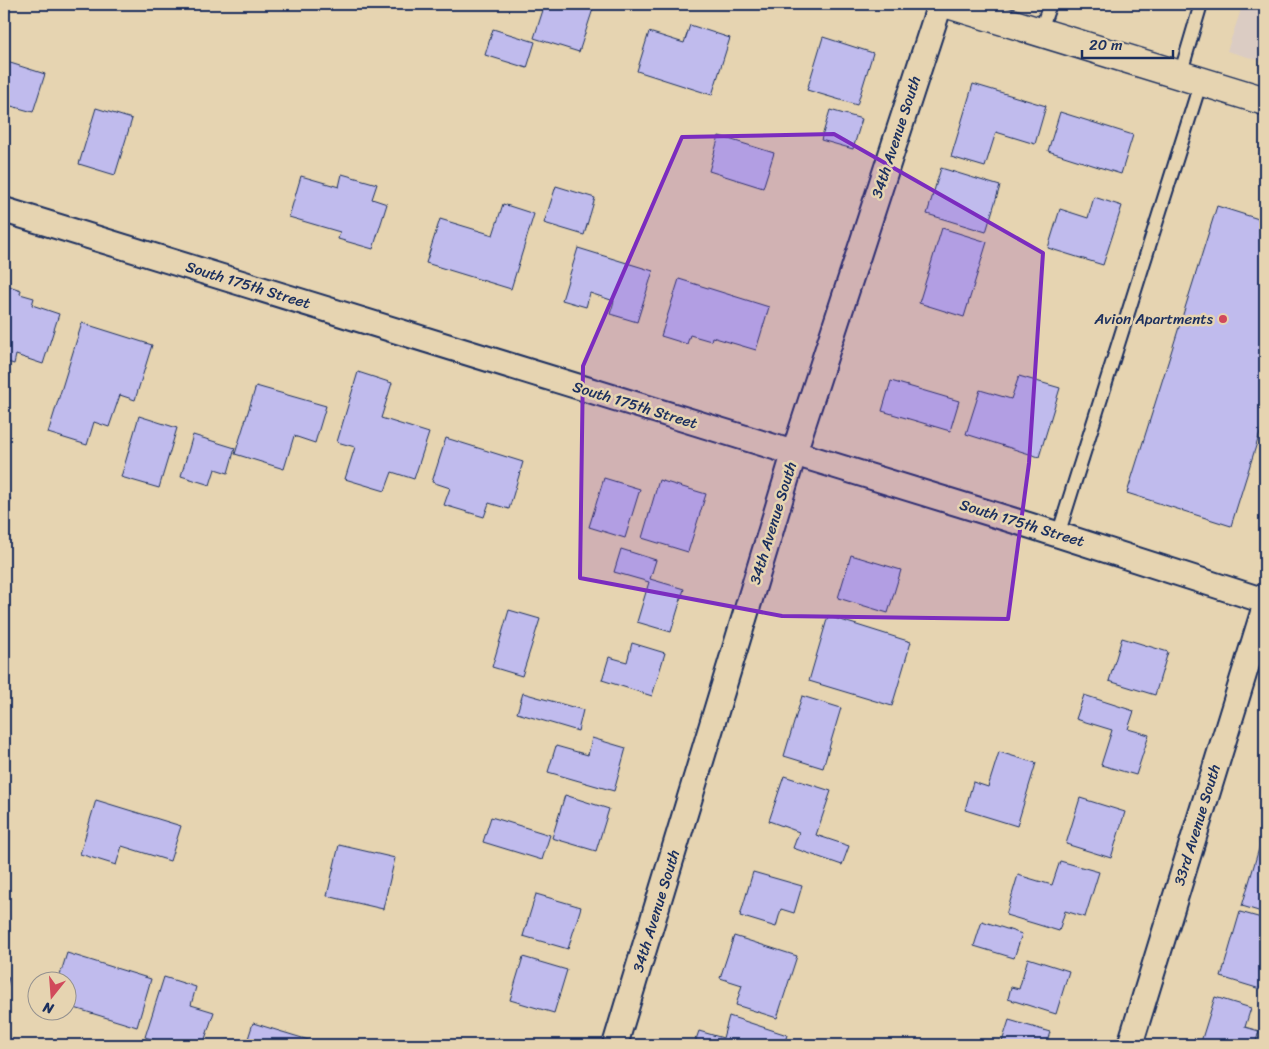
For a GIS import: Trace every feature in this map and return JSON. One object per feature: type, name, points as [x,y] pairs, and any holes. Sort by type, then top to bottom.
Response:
[{"type":"street","points":[[949,4],[1265,101]]},
{"type":"street","name":"34th Avenue South","points":[[615,1045],[794,454],[949,4]]},
{"type":"street","name":"South 175th Street","points":[[4,210],[1058,534],[1265,601]]},
{"type":"street","name":"33rd Avenue South","points":[[1130,1045],[1265,606]]},
{"type":"lane","points":[[1040,32],[1050,4]]},
{"type":"lane","points":[[1058,534],[1190,78],[1201,4]]},
{"type":"highlighted area","points":[[834,134],[1043,253],[1029,463],[1008,619],[782,616],[580,578],[583,366],[682,137]]},
{"type":"shaded area","points":[[1243,4],[1265,4],[1265,62],[1227,51]]},
{"type":"building","points":[[545,4],[577,4],[593,9],[579,52],[534,38]]},
{"type":"building","points":[[690,25],[730,38],[712,95],[637,71],[649,32],[684,43]]},
{"type":"building","points":[[493,29],[535,42],[527,68],[485,55]]},
{"type":"building","points":[[823,37],[873,53],[857,105],[807,90]]},
{"type":"building","points":[[4,61],[45,74],[33,112],[4,104]]},
{"type":"building","points":[[973,84],[1046,106],[1035,144],[996,132],[985,167],[951,157]]},
{"type":"building","points":[[96,108],[132,119],[115,175],[79,164]]},
{"type":"building","points":[[830,110],[862,119],[853,149],[821,140]]},
{"type":"building","points":[[1060,112],[1133,135],[1121,174],[1048,151]]},
{"type":"building","points":[[719,136],[774,153],[763,188],[709,171]]},
{"type":"building","points":[[941,168],[1000,186],[986,232],[927,214]]},
{"type":"building","points":[[342,174],[377,184],[372,199],[387,204],[373,249],[338,239],[340,232],[289,217],[301,176],[339,187]]},
{"type":"building","points":[[556,186],[595,198],[584,235],[544,223]]},
{"type":"building","points":[[1094,197],[1122,206],[1103,265],[1048,248],[1060,209],[1088,218]]},
{"type":"building","points":[[503,204],[534,214],[511,289],[426,263],[440,219],[493,235]]},
{"type":"building","name":"Avion Apartments","points":[[1217,206],[1265,221],[1265,417],[1231,526],[1127,493]]},
{"type":"building","points":[[942,228],[987,242],[964,317],[919,303]]},
{"type":"building","points":[[578,248],[653,271],[637,322],[610,314],[614,301],[590,293],[586,307],[562,300]]},
{"type":"building","points":[[679,279],[769,307],[756,350],[712,337],[711,341],[690,335],[687,344],[661,336]]},
{"type":"building","points":[[6,285],[21,290],[20,294],[34,298],[32,305],[59,314],[43,364],[16,355],[14,364],[4,361]]},
{"type":"building","points":[[82,323],[152,345],[135,400],[120,395],[109,427],[94,422],[87,445],[48,433]]},
{"type":"building","points":[[358,372],[392,383],[381,418],[429,433],[414,479],[392,472],[385,491],[345,479],[355,447],[337,442]]},
{"type":"building","points":[[1019,376],[1060,388],[1039,457],[966,434],[980,390],[1011,399]]},
{"type":"building","points":[[891,381],[959,401],[950,431],[882,411]]},
{"type":"building","points":[[256,386],[326,406],[315,443],[294,436],[284,469],[235,454]]},
{"type":"building","points":[[139,416],[177,428],[159,488],[121,477]]},
{"type":"building","points":[[193,435],[235,448],[228,473],[215,469],[210,485],[181,476]]},
{"type":"building","points":[[446,438],[523,462],[509,509],[489,503],[484,517],[444,505],[450,488],[432,482]]},
{"type":"building","points":[[604,478],[640,489],[625,538],[589,527]]},
{"type":"building","points":[[659,480],[706,494],[688,552],[642,538]]},
{"type":"building","points":[[4,497],[11,499],[4,521]]},
{"type":"building","points":[[1265,509],[1265,522],[1260,512]]},
{"type":"building","points":[[621,549],[656,560],[650,579],[684,589],[671,632],[637,622],[649,582],[614,572]]},
{"type":"building","points":[[851,555],[901,570],[888,613],[838,598]]},
{"type":"building","points":[[509,610],[540,619],[522,676],[492,667]]},
{"type":"building","points":[[828,616],[911,642],[892,706],[809,681]]},
{"type":"building","points":[[1122,638],[1168,652],[1155,695],[1109,681]]},
{"type":"building","points":[[632,643],[665,653],[652,696],[602,680],[609,657],[627,662]]},
{"type":"building","points":[[523,693],[583,710],[578,731],[517,713]]},
{"type":"building","points":[[1084,695],[1134,711],[1128,729],[1149,735],[1136,775],[1101,765],[1112,730],[1076,719]]},
{"type":"building","points":[[802,696],[841,708],[823,768],[784,756]]},
{"type":"building","points":[[592,738],[626,748],[614,791],[548,772],[556,746],[588,755]]},
{"type":"building","points":[[999,752],[1036,763],[1017,826],[965,810],[973,782],[988,787]]},
{"type":"building","points":[[784,776],[831,791],[816,835],[849,846],[842,865],[793,848],[799,832],[769,821]]},
{"type":"building","points":[[565,795],[609,809],[596,851],[552,838]]},
{"type":"building","points":[[1080,798],[1125,812],[1111,858],[1066,844]]},
{"type":"building","points":[[96,800],[181,826],[170,861],[122,846],[116,865],[80,854]]},
{"type":"building","points":[[491,817],[550,835],[542,860],[483,842]]},
{"type":"building","points":[[1263,835],[1265,836],[1265,913],[1242,906]]},
{"type":"building","points":[[339,845],[395,858],[383,909],[327,896]]},
{"type":"building","points":[[1060,861],[1099,872],[1085,917],[1065,911],[1059,931],[1006,915],[1018,875],[1052,885]]},
{"type":"building","points":[[753,872],[802,886],[794,913],[781,909],[776,927],[740,916]]},
{"type":"building","points":[[536,894],[581,907],[568,949],[523,936]]},
{"type":"building","points":[[1240,912],[1265,919],[1265,970],[1260,989],[1221,977]]},
{"type":"building","points":[[982,921],[1022,934],[1014,958],[974,946]]},
{"type":"building","points":[[734,936],[797,956],[777,1018],[736,1005],[742,985],[720,978]]},
{"type":"building","points":[[67,953],[151,979],[137,1027],[78,1009],[78,972],[61,972]]},
{"type":"building","points":[[523,957],[567,970],[554,1013],[510,1000]]},
{"type":"building","points":[[1028,958],[1069,971],[1056,1014],[1008,999],[1011,987],[1019,989]]},
{"type":"building","points":[[4,977],[9,978],[4,995]]},
{"type":"building","points":[[164,977],[196,987],[191,1005],[214,1012],[203,1045],[171,1045],[145,1037]]},
{"type":"building","points":[[1215,997],[1251,1008],[1245,1027],[1259,1031],[1255,1045],[1200,1045]]},
{"type":"building","points":[[729,1016],[787,1035],[784,1045],[694,1045],[699,1031],[723,1038]]},
{"type":"building","points":[[1009,1020],[1050,1032],[1046,1045],[1001,1045]]},
{"type":"building","points":[[253,1023],[325,1045],[246,1045]]},
{"type":"place","name":"Avion Apartments","points":[[1223,319]]}]
